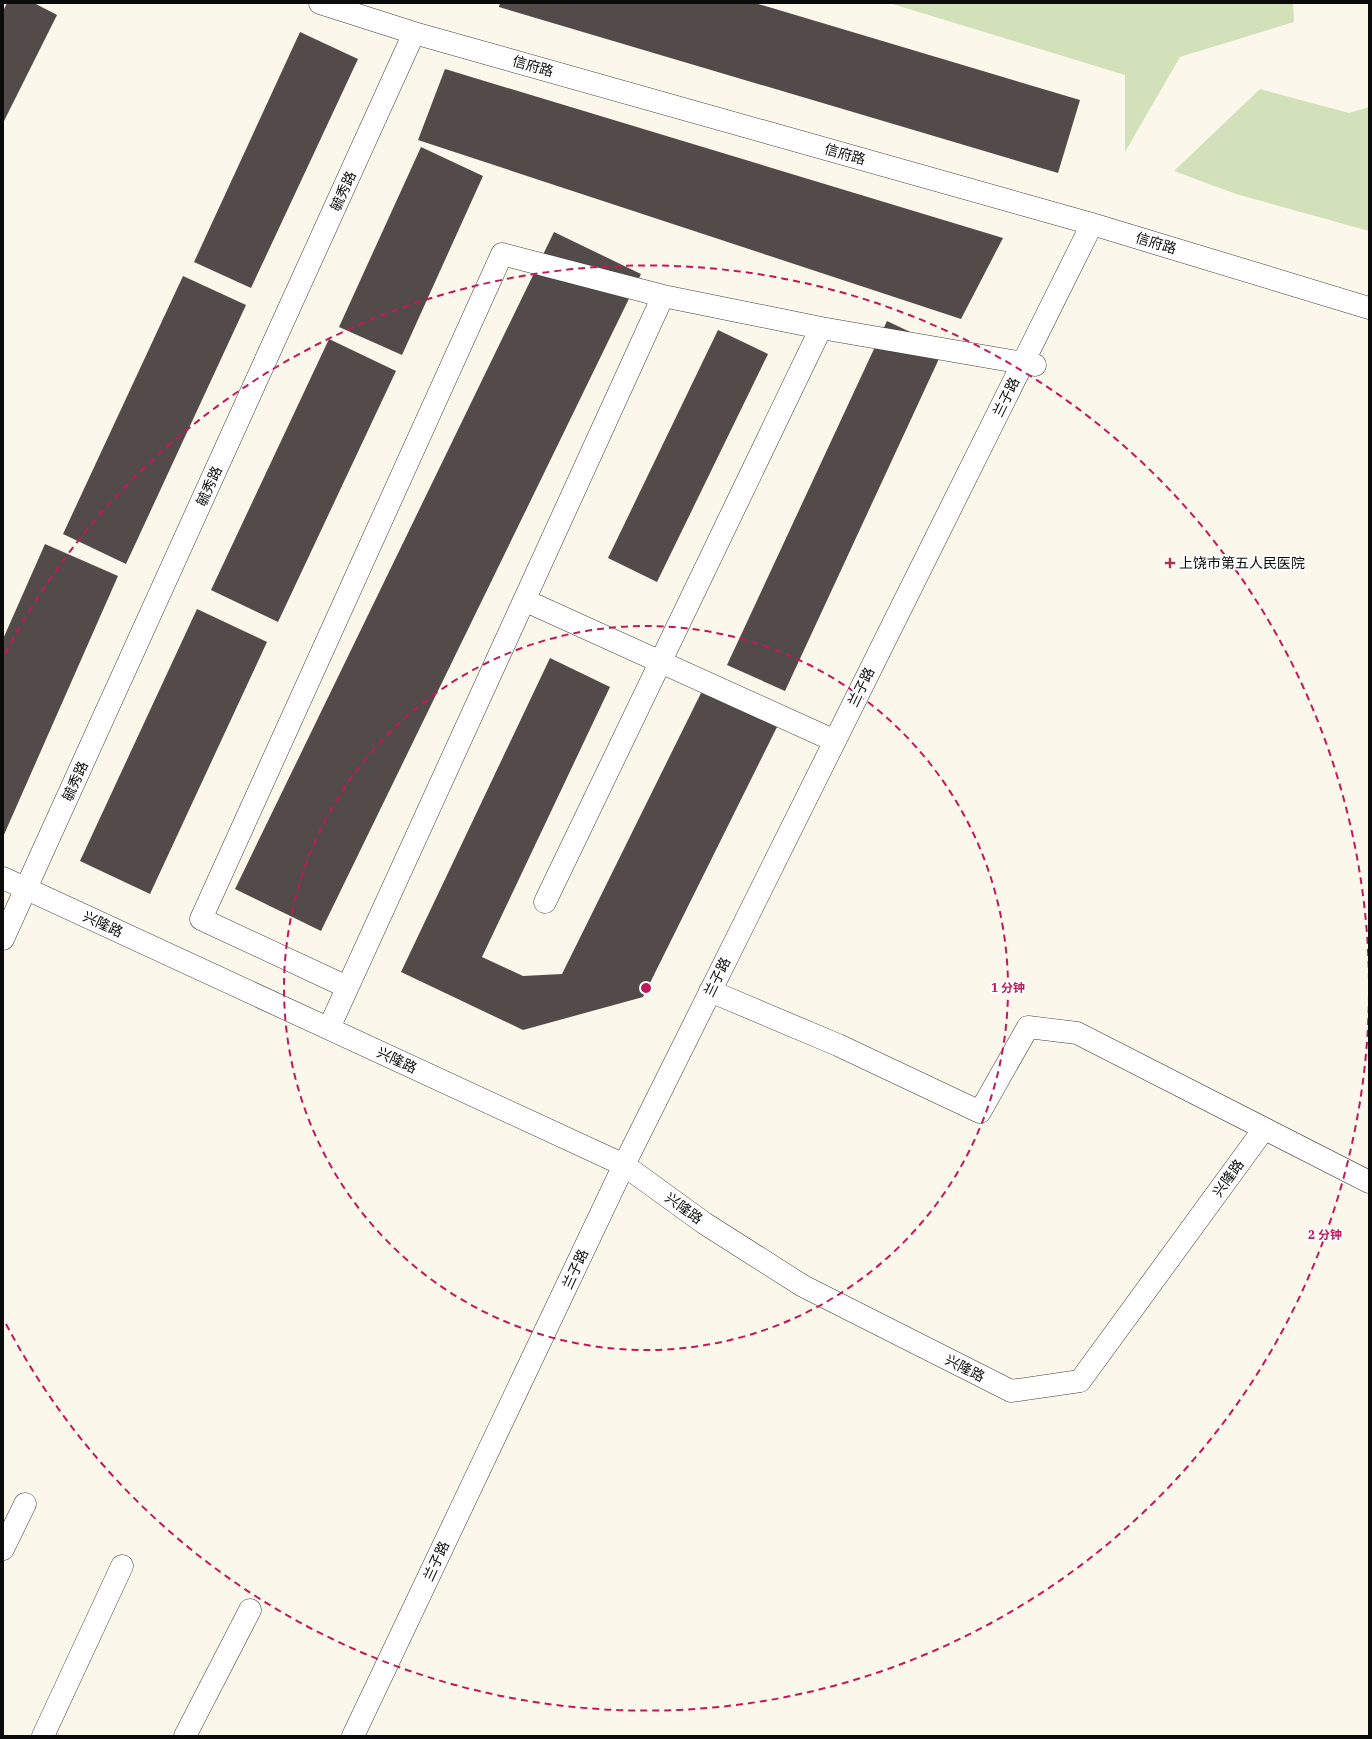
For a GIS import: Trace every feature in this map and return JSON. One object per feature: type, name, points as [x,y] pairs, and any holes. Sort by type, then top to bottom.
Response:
[{"type":"street","name":"信府路","points":[[320,3],[414,33],[1092,224],[1369,308]]},
{"type":"street","name":"毓秀路","points":[[3,939],[414,33]]},
{"type":"street","name":"兰子路","points":[[353,1736],[624,1165],[835,741],[1029,364],[1092,224]]},
{"type":"street","points":[[347,987],[201,919],[502,254],[663,296],[821,328],[1029,364]]},
{"type":"street","points":[[329,1028],[663,296]]},
{"type":"street","points":[[545,902],[821,328]]},
{"type":"street","points":[[524,600],[835,741]]},
{"type":"street","name":"兴隆路","points":[[3,878],[624,1165],[704,1223],[803,1286],[1011,1392],[1080,1381],[1264,1129]]},
{"type":"street","points":[[710,991],[838,1045],[980,1112],[1028,1027],[1077,1033],[1369,1182]]},
{"type":"street","points":[[3,1549],[25,1504]]},
{"type":"street","points":[[43,1736],[122,1566]]},
{"type":"street","points":[[185,1736],[250,1610]]},
{"type":"green space","points":[[889,3],[1293,3],[1294,22],[1180,57],[1125,152],[1125,75]]},
{"type":"green space","points":[[1260,89],[1349,113],[1369,107],[1369,231],[1236,194],[1174,171]]},
{"type":"building","points":[[7,3],[34,3],[57,15],[3,123],[3,11]]},
{"type":"building","points":[[500,3],[755,3],[1080,100],[1058,173],[499,7]]},
{"type":"building","points":[[300,32],[358,59],[251,288],[194,262]]},
{"type":"building","points":[[445,69],[1003,238],[961,319],[418,140]]},
{"type":"building","points":[[421,147],[483,176],[402,355],[339,327]]},
{"type":"building","points":[[554,232],[641,274],[321,931],[235,889]]},
{"type":"building","points":[[183,276],[246,305],[126,564],[63,534]]},
{"type":"building","points":[[887,321],[944,348],[785,691],[727,665]]},
{"type":"building","points":[[718,330],[768,354],[657,582],[608,558]]},
{"type":"building","points":[[329,339],[396,371],[278,622],[211,590]]},
{"type":"building","points":[[45,544],[118,576],[3,837],[3,639]]},
{"type":"building","points":[[197,609],[267,642],[150,894],[80,861]]},
{"type":"building","points":[[550,658],[610,687],[482,957],[523,976],[562,974],[702,691],[777,727],[643,997],[523,1030],[401,972]]},
{"type":"place","name":"上饶市第五人民医院","points":[[1170,563]]}]
